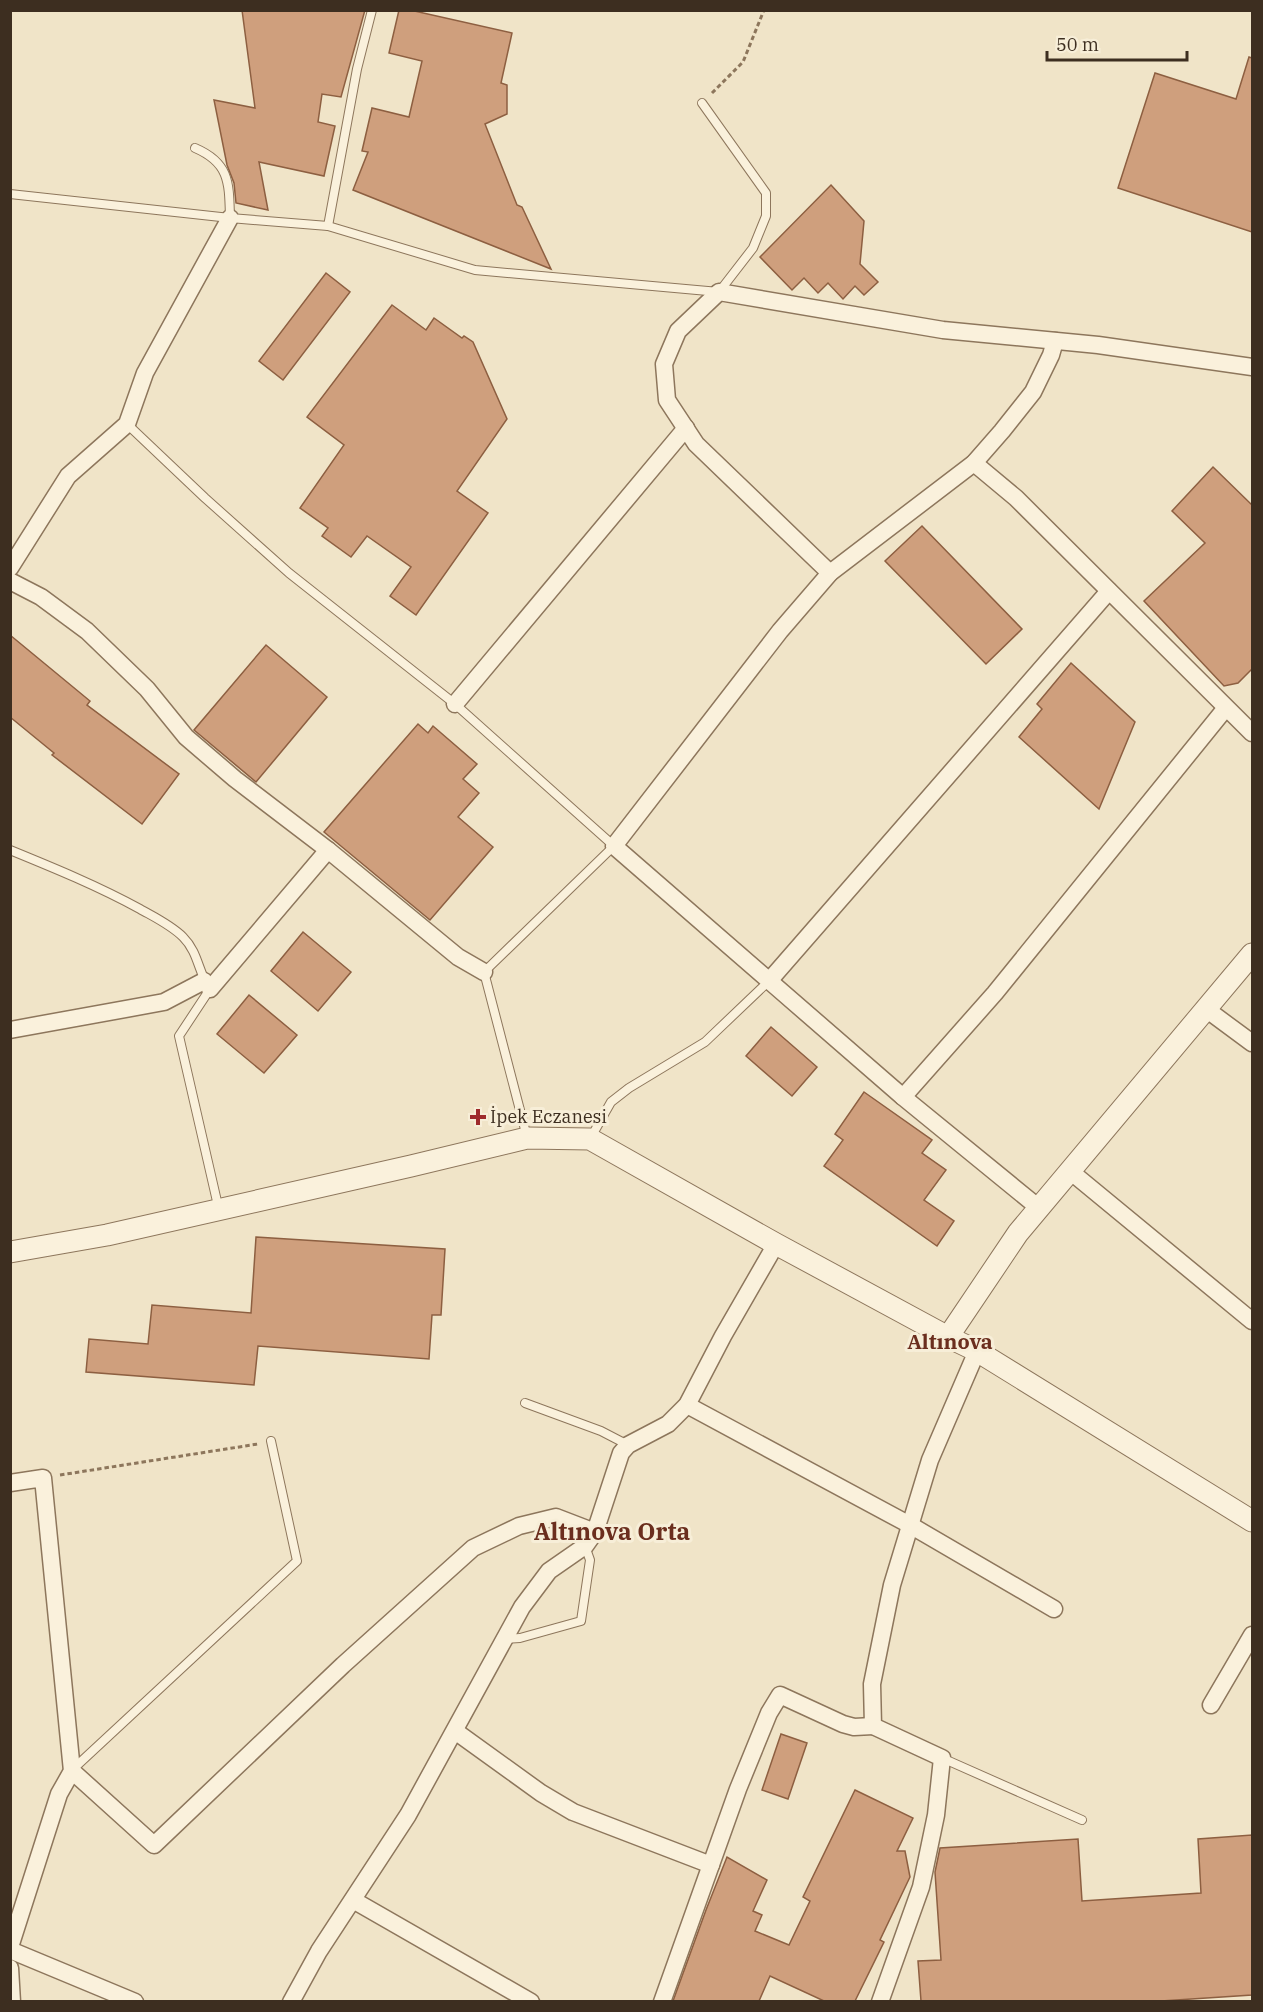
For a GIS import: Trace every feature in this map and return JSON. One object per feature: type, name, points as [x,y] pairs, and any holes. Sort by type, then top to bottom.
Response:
[{"type":"street","points":[[10,568],[68,476],[127,424],[145,373],[230,218]]},
{"type":"street","points":[[830,573],[696,444],[668,400],[664,364],[678,331],[719,292],[943,330],[1098,345],[1252,367]]},
{"type":"street","points":[[1039,1208],[903,1097],[614,846],[780,631],[830,573],[974,463],[1002,432],[1033,392],[1051,355],[1055,341]]},
{"type":"street","points":[[455,704],[686,428]]},
{"type":"street","points":[[974,463],[1016,498],[1252,734]]},
{"type":"street","points":[[10,581],[41,597],[87,631],[147,689],[186,737],[458,957],[484,972]]},
{"type":"street","points":[[769,981],[1109,591]]},
{"type":"street","points":[[903,1097],[994,993],[1226,708]]},
{"type":"street","points":[[10,1030],[164,1002],[207,985],[328,850]]},
{"type":"street","points":[[948,1337],[1018,1233],[1252,954]]},
{"type":"street","points":[[1206,1009],[1252,1043]]},
{"type":"street","points":[[10,1252],[107,1235],[527,1138],[590,1139],[776,1245],[977,1351],[1252,1521]]},
{"type":"street","points":[[1070,1171],[1252,1321]]},
{"type":"street","points":[[291,2001],[319,1951],[408,1815],[522,1607],[549,1572],[585,1546],[594,1532],[621,1453],[628,1445],[668,1424],[687,1405],[723,1336],[776,1245]]},
{"type":"street","points":[[873,1726],[873,1684],[892,1586],[930,1460],[977,1351]]},
{"type":"street","points":[[687,1405],[910,1525],[1054,1609]]},
{"type":"street","points":[[10,1483],[43,1478],[72,1771],[59,1794],[10,1948],[135,2001]]},
{"type":"street","points":[[72,1771],[154,1845],[334,1673],[473,1548],[519,1526],[556,1517],[594,1532]]},
{"type":"street","points":[[1211,1705],[1252,1635]]},
{"type":"street","points":[[662,2001],[769,1713],[780,1695],[843,1724],[854,1727],[873,1726],[942,1758],[936,1815],[921,1887],[880,2001]]},
{"type":"street","points":[[455,1731],[541,1793],[573,1812],[711,1865]]},
{"type":"street","points":[[353,1900],[531,2001]]},
{"type":"street","points":[[10,1968],[12,2001]]},
{"type":"lane","points":[[327,226],[355,80],[372,10]]},
{"type":"lane","points":[[10,194],[327,226],[475,270],[719,292],[753,248],[766,216],[766,193],[702,102]]},
{"type":"lane","points":[[195,148],[211,155],[221,165],[229,193],[230,218]]},
{"type":"lane","points":[[127,424],[289,573],[455,704],[614,846],[484,972],[527,1138]]},
{"type":"lane","points":[[10,850],[106,890],[160,920],[183,937],[197,957],[207,985],[179,1035],[219,1210]]},
{"type":"lane","points":[[590,1139],[611,1102],[629,1088],[705,1042],[769,981]]},
{"type":"lane","points":[[525,1403],[601,1431],[628,1445]]},
{"type":"lane","points":[[72,1771],[297,1561],[271,1442]]},
{"type":"lane","points":[[505,1639],[520,1638],[581,1622],[590,1560],[585,1546]]},
{"type":"lane","points":[[942,1758],[1082,1820]]},
{"type":"path","points":[[702,102],[743,62],[764,10]]},
{"type":"path","points":[[43,1478],[271,1442]]},
{"type":"building","points":[[242,10],[365,10],[341,97],[322,94],[318,122],[335,126],[324,176],[259,162],[268,210],[236,203],[234,183],[227,165],[214,100],[255,108]]},
{"type":"building","points":[[399,10],[410,10],[512,33],[501,83],[507,85],[507,114],[485,124],[517,205],[522,207],[551,269],[353,190],[368,152],[362,151],[372,108],[409,117],[422,61],[389,53]]},
{"type":"building","points":[[1249,57],[1252,58],[1252,232],[1118,188],[1155,73],[1236,99]]},
{"type":"building","points":[[831,185],[864,221],[860,264],[878,282],[864,295],[855,286],[843,299],[828,283],[818,293],[804,278],[792,290],[760,257]]},
{"type":"building","points":[[326,273],[350,292],[283,380],[259,361]]},
{"type":"building","points":[[392,305],[426,330],[434,318],[462,338],[464,336],[473,342],[507,419],[457,491],[488,513],[416,615],[390,596],[411,567],[367,536],[351,557],[322,536],[328,528],[300,508],[344,445],[307,417]]},
{"type":"building","points":[[1213,467],[1252,505],[1252,669],[1238,683],[1224,686],[1144,601],[1205,543],[1172,511]]},
{"type":"building","points":[[922,526],[1022,629],[986,664],[885,561]]},
{"type":"building","points":[[10,635],[90,701],[87,705],[179,774],[142,824],[52,755],[54,753],[10,717]]},
{"type":"building","points":[[266,645],[327,697],[256,782],[194,730]]},
{"type":"building","points":[[1071,663],[1135,722],[1099,809],[1019,737],[1042,709],[1037,704]]},
{"type":"building","points":[[418,724],[428,733],[433,726],[477,764],[463,779],[479,793],[458,817],[493,847],[430,920],[324,832]]},
{"type":"building","points":[[303,932],[351,972],[318,1011],[271,971]]},
{"type":"building","points":[[249,995],[297,1035],[264,1073],[217,1034]]},
{"type":"building","points":[[771,1027],[817,1067],[792,1096],[746,1056]]},
{"type":"building","points":[[864,1092],[932,1140],[922,1153],[946,1170],[924,1200],[954,1221],[937,1246],[824,1166],[843,1140],[835,1134]]},
{"type":"building","points":[[256,1237],[445,1249],[441,1315],[432,1315],[429,1359],[258,1346],[254,1385],[86,1372],[89,1339],[148,1344],[152,1305],[251,1313]]},
{"type":"building","points":[[781,1734],[807,1743],[788,1799],[762,1790]]},
{"type":"building","points":[[855,1790],[913,1818],[897,1851],[905,1851],[910,1877],[880,1940],[884,1942],[855,2001],[824,2001],[770,1976],[759,2001],[673,2001],[727,1857],[767,1880],[753,1911],[762,1915],[755,1931],[789,1945],[810,1901],[803,1897]]},
{"type":"building","points":[[1252,1835],[1252,1995],[1161,2001],[921,2001],[918,1961],[941,1960],[935,1872],[940,1848],[1078,1839],[1082,1901],[1201,1893],[1198,1839]]},
{"type":"place","name":"İpek Eczanesi","points":[[478,1117]]},
{"type":"district","name":"Altınova","points":[[950,1342]]},
{"type":"district","name":"Altınova Orta","points":[[612,1532]]}]
